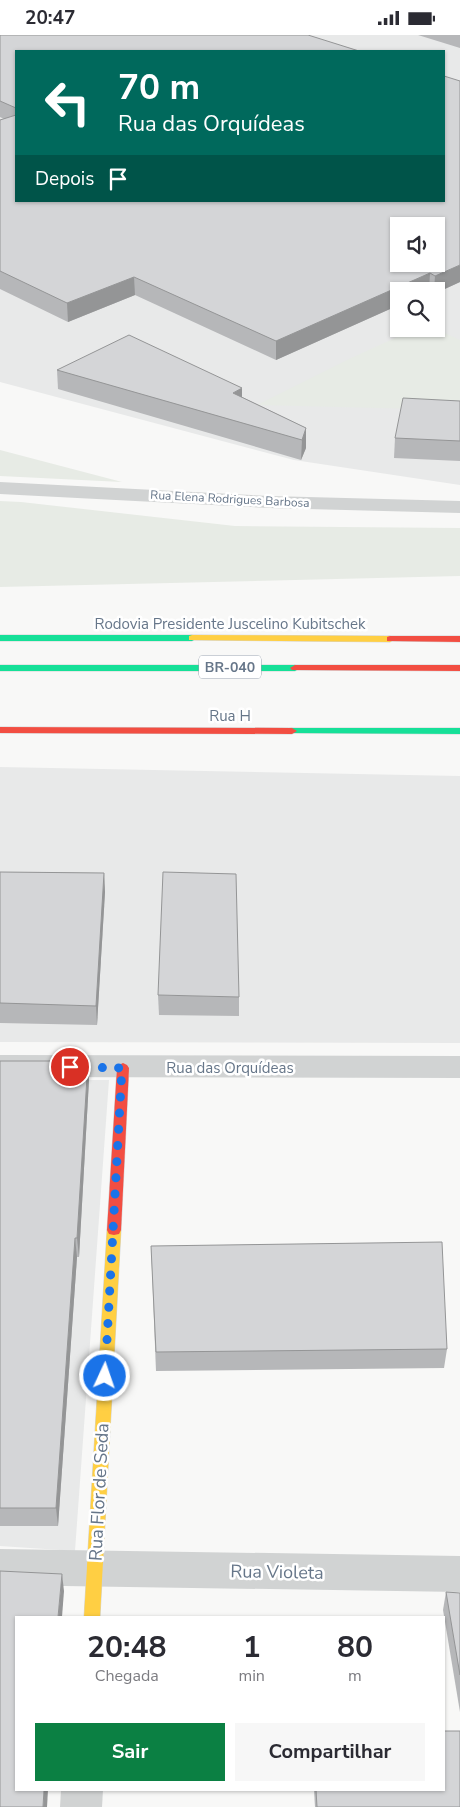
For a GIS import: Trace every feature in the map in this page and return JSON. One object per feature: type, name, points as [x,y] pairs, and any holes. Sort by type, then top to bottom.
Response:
[{"type":"main road","name":"Rodovia Presidente Juscelino Kubitschek","points":[[0,638],[460,639]]},
{"type":"main road","name":"BR-040","points":[[0,668],[460,667]]},
{"type":"main road","name":"Rua H","points":[[0,730],[460,731]]},
{"type":"main road","name":"Rua Flor de Seda","points":[[92,1616],[122,1068]]},
{"type":"street","name":"Rua Elena Rodrigues Barbosa","points":[[0,488],[269,502],[460,507]]},
{"type":"street","name":"Rua das Orquídeas","points":[[0,1066],[122,1068],[460,1067]]},
{"type":"street","name":"Rua Violeta","points":[[0,1567],[460,1574]]},
{"type":"street","points":[[81,1807],[82,1791]]},
{"type":"shaded area","points":[[0,35],[460,35],[460,485],[294,460],[0,382]]},
{"type":"shaded area","points":[[445,333],[460,340],[460,410],[257,405],[397,337],[445,337]]},
{"type":"shaded area","points":[[0,450],[122,482],[0,476]]},
{"type":"shaded area","points":[[0,501],[235,526],[460,528],[460,576],[0,587]]},
{"type":"shaded area","points":[[0,767],[460,776],[460,1043],[0,1042]]},
{"type":"shaded area","points":[[0,1080],[109,1080],[75,1551],[0,1546]]},
{"type":"building","points":[[0,35],[308,35],[356,50],[15,50],[15,108],[0,101]]},
{"type":"building","points":[[445,76],[460,81],[460,265],[445,272],[445,217],[390,217],[390,272],[444,272],[435,276],[430,273],[410,282],[390,282],[390,291],[276,341],[134,277],[67,303],[0,271],[0,120],[15,115],[15,202],[445,202]]},
{"type":"building","points":[[129,335],[242,388],[233,393],[306,428],[302,440],[57,370]]},
{"type":"building","points":[[403,398],[460,401],[460,441],[395,438]]},
{"type":"building","points":[[0,872],[104,873],[96,1006],[0,1003]]},
{"type":"building","points":[[163,872],[236,874],[239,997],[158,995]]},
{"type":"building","points":[[0,1061],[88,1061],[77,1238],[75,1238],[56,1508],[0,1508]]},
{"type":"building","points":[[442,1242],[447,1349],[156,1352],[151,1246]]},
{"type":"building","points":[[0,1571],[62,1574],[58,1616],[15,1616],[15,1791],[44,1791],[43,1807],[0,1807]]},
{"type":"building","points":[[446,1592],[460,1593],[460,1675]]},
{"type":"building","points":[[445,1731],[460,1731],[460,1807],[317,1807],[316,1791],[445,1791]]},
{"type":"traffic: fast","points":[[0,638],[192,638]]},
{"type":"traffic: fast","points":[[0,668],[295,668]]},
{"type":"traffic: fast","points":[[292,731],[460,731]]},
{"type":"traffic: slow","points":[[192,638],[390,639]]},
{"type":"traffic: slow","points":[[92,1616],[114,1230]]},
{"type":"traffic: jam","points":[[390,639],[460,639]]},
{"type":"traffic: jam","points":[[295,668],[460,668]]},
{"type":"traffic: jam","points":[[0,730],[292,731]]},
{"type":"traffic: jam","points":[[114,1230],[123,1068]]},
{"type":"route","points":[[70,1067],[122,1068],[105,1376]]}]
